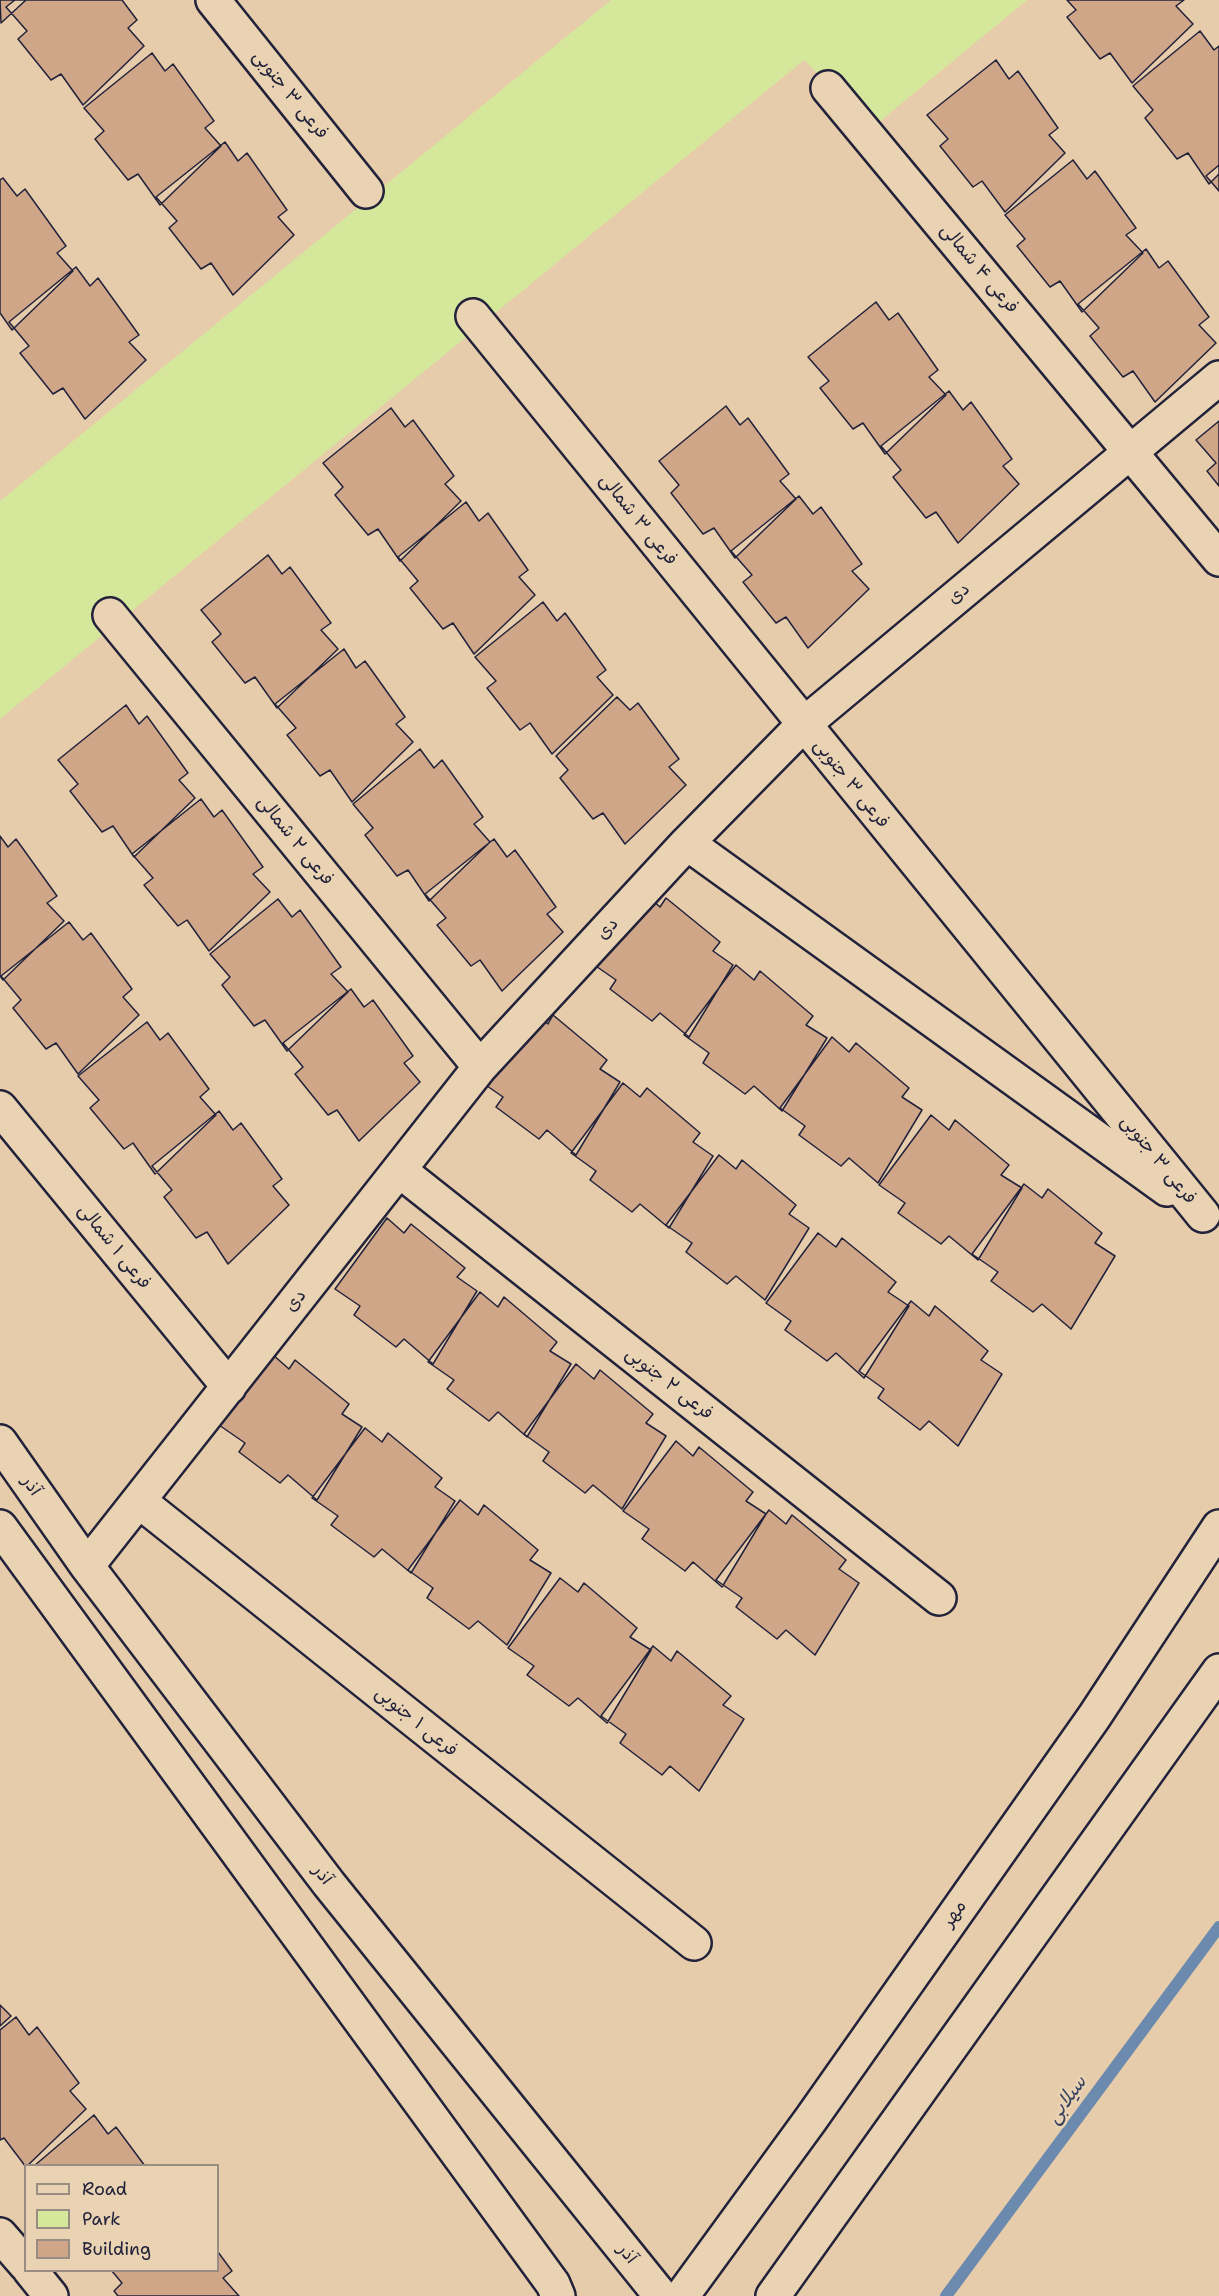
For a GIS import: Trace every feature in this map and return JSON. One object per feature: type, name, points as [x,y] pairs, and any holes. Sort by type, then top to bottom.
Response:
[{"type":"street","name":"فرعی ۳ جنوبی","points":[[213,0],[366,191]]},
{"type":"street","name":"فرعی ۴ شمالی","points":[[828,88],[1219,559]]},
{"type":"street","name":"فرعی ۳ شمالی","points":[[473,316],[803,725]]},
{"type":"street","name":"دی","points":[[87,1566],[480,1067],[687,843],[803,725],[1219,378]]},
{"type":"street","name":"فرعی ۲ شمالی","points":[[110,615],[480,1067]]},
{"type":"street","name":"فرعی ۳ جنوبی","points":[[803,725],[1211,1221]]},
{"type":"street","name":"فرعی ۳ جنوبی","points":[[687,843],[1211,1221]]},
{"type":"street","name":"فرعی ۱ شمالی","points":[[0,1108],[229,1387]]},
{"type":"street","name":"فرعی ۲ جنوبی","points":[[399,1170],[939,1598]]},
{"type":"street","name":"آذر","points":[[0,1442],[87,1566],[329,1884],[661,2296]]},
{"type":"street","name":"فرعی ۱ جنوبی","points":[[139,1501],[694,1943]]},
{"type":"street","points":[[0,1527],[553,2284],[558,2296]]},
{"type":"street","name":"مهر","points":[[682,2296],[811,2119],[1094,1717],[1219,1527]]},
{"type":"street","points":[[773,2296],[1219,1671]]},
{"type":"street","points":[[0,2235],[24,2263]]},
{"type":"street","points":[[31,2272],[51,2296]]},
{"type":"green space","points":[[611,0],[1027,0],[873,127],[804,60],[0,719],[0,501]]},
{"type":"building","points":[[0,0],[26,0],[1,23]]},
{"type":"building","points":[[15,0],[122,0],[137,20],[128,28],[144,46],[83,105],[61,74],[51,80],[18,39],[27,31],[6,7]]},
{"type":"building","points":[[1067,0],[1184,0],[1176,6],[1193,24],[1132,83],[1110,53],[1100,59],[1067,17],[1076,10]]},
{"type":"building","points":[[1200,31],[1214,50],[1219,46],[1219,174],[1209,184],[1188,153],[1177,159],[1145,118],[1153,110],[1133,86]]},
{"type":"building","points":[[152,53],[165,71],[173,64],[214,121],[205,128],[221,146],[160,205],[138,174],[128,180],[95,139],[104,131],[84,108]]},
{"type":"building","points":[[996,60],[1009,79],[1018,71],[1058,128],[1049,135],[1065,153],[1005,212],[982,181],[973,187],[940,146],[948,139],[927,115]]},
{"type":"building","points":[[225,142],[238,161],[247,153],[287,210],[278,217],[294,235],[233,295],[211,263],[201,269],[169,228],[177,221],[156,197]]},
{"type":"building","points":[[1073,160],[1087,179],[1095,171],[1136,228],[1126,235],[1143,253],[1082,312],[1060,281],[1050,287],[1017,246],[1025,239],[1005,215]]},
{"type":"building","points":[[1219,165],[1219,191],[1206,176]]},
{"type":"building","points":[[3,178],[17,196],[25,189],[66,246],[57,253],[73,271],[12,330],[0,313],[0,180]]},
{"type":"building","points":[[1146,249],[1159,268],[1168,261],[1209,317],[1199,325],[1216,343],[1155,402],[1133,371],[1123,377],[1090,336],[1099,328],[1078,304]]},
{"type":"building","points":[[76,267],[90,286],[98,278],[139,335],[129,342],[146,360],[85,419],[63,388],[53,394],[20,353],[29,346],[9,322]]},
{"type":"building","points":[[876,302],[889,320],[898,313],[938,370],[929,377],[946,395],[885,454],[863,423],[853,429],[820,388],[829,381],[808,357]]},
{"type":"building","points":[[949,391],[963,410],[971,402],[1012,459],[1003,466],[1019,484],[958,543],[936,512],[926,518],[893,477],[901,470],[881,446]]},
{"type":"building","points":[[726,406],[740,425],[748,418],[789,474],[780,481],[796,499],[735,558],[714,528],[703,534],[671,493],[679,485],[659,461]]},
{"type":"building","points":[[391,408],[405,427],[413,420],[454,476],[445,484],[461,501],[400,561],[378,529],[368,535],[335,495],[343,487],[323,463]]},
{"type":"building","points":[[1219,421],[1219,486],[1207,471],[1216,463],[1196,440]]},
{"type":"building","points":[[799,496],[813,514],[821,507],[862,564],[852,571],[869,589],[808,648],[786,617],[776,623],[743,582],[752,575],[731,551]]},
{"type":"building","points":[[466,502],[479,521],[488,513],[528,570],[519,577],[535,595],[474,654],[453,623],[443,629],[410,588],[418,581],[398,557]]},
{"type":"building","points":[[268,555],[282,574],[290,567],[331,623],[321,630],[338,649],[277,708],[255,677],[245,683],[212,642],[221,634],[201,610]]},
{"type":"building","points":[[543,602],[557,621],[565,613],[606,670],[597,677],[613,695],[552,754],[530,723],[520,730],[487,688],[496,681],[475,657]]},
{"type":"building","points":[[344,649],[356,668],[365,661],[405,717],[396,724],[413,742],[352,802],[330,770],[320,776],[287,735],[296,728],[275,704]]},
{"type":"building","points":[[617,697],[630,710],[638,703],[679,759],[669,767],[686,785],[625,844],[603,813],[593,819],[560,778],[568,770],[556,756]]},
{"type":"building","points":[[126,705],[139,724],[147,716],[188,773],[179,780],[195,798],[134,857],[113,826],[102,832],[70,791],[78,784],[58,760]]},
{"type":"building","points":[[420,749],[434,768],[442,760],[483,817],[474,824],[490,842],[429,901],[408,870],[397,876],[365,835],[373,828],[353,804]]},
{"type":"building","points":[[201,799],[214,817],[222,810],[263,867],[253,874],[270,892],[209,951],[187,920],[178,926],[144,885],[153,878],[132,854]]},
{"type":"building","points":[[0,836],[8,847],[16,839],[57,896],[47,903],[64,921],[3,980],[0,976]]},
{"type":"building","points":[[494,839],[507,857],[515,850],[556,907],[547,914],[563,932],[502,991],[480,960],[471,966],[437,925],[446,918],[425,894]]},
{"type":"building","points":[[646,894],[660,907],[666,898],[720,942],[713,951],[733,965],[689,1037],[660,1013],[652,1021],[610,989],[616,980],[590,962]]},
{"type":"building","points":[[278,899],[292,917],[300,910],[341,967],[331,974],[348,992],[287,1051],[265,1020],[254,1026],[222,985],[230,977],[210,954]]},
{"type":"building","points":[[69,922],[83,940],[91,933],[132,989],[123,997],[139,1015],[78,1074],[56,1043],[46,1049],[13,1008],[21,1000],[1,976]]},
{"type":"building","points":[[736,965],[754,980],[760,971],[813,1016],[806,1025],[827,1038],[782,1111],[754,1086],[745,1094],[703,1063],[709,1053],[684,1035]]},
{"type":"building","points":[[351,989],[364,1007],[373,1000],[413,1056],[404,1063],[420,1082],[359,1141],[337,1110],[328,1115],[295,1074],[303,1067],[283,1043]]},
{"type":"building","points":[[535,1013],[548,1024],[553,1015],[607,1060],[600,1069],[620,1082],[576,1155],[547,1130],[539,1139],[496,1107],[503,1097],[477,1079]]},
{"type":"building","points":[[147,1022],[160,1040],[168,1033],[209,1089],[200,1097],[216,1115],[155,1174],[133,1143],[124,1149],[90,1108],[99,1100],[78,1076]]},
{"type":"building","points":[[832,1037],[849,1052],[856,1043],[909,1088],[902,1097],[922,1110],[878,1183],[849,1158],[841,1166],[799,1135],[805,1126],[780,1108]]},
{"type":"building","points":[[623,1083],[640,1097],[647,1088],[700,1133],[693,1142],[713,1156],[669,1228],[640,1204],[632,1212],[590,1180],[596,1171],[571,1153]]},
{"type":"building","points":[[219,1111],[233,1130],[241,1123],[282,1179],[273,1186],[289,1205],[228,1264],[207,1232],[196,1238],[164,1197],[172,1190],[152,1166]]},
{"type":"building","points":[[931,1115],[949,1130],[955,1120],[1009,1165],[1001,1175],[1022,1188],[978,1260],[949,1236],[941,1244],[898,1213],[905,1203],[879,1185]]},
{"type":"building","points":[[719,1155],[736,1169],[742,1160],[796,1205],[789,1214],[809,1228],[765,1300],[736,1276],[727,1284],[686,1252],[692,1243],[666,1225]]},
{"type":"building","points":[[1024,1184],[1042,1198],[1048,1189],[1102,1233],[1095,1243],[1115,1256],[1071,1329],[1042,1304],[1033,1312],[991,1281],[998,1272],[972,1254]]},
{"type":"building","points":[[387,1218],[404,1233],[411,1224],[465,1268],[457,1277],[477,1291],[433,1364],[404,1339],[396,1347],[354,1315],[360,1306],[335,1289]]},
{"type":"building","points":[[818,1233],[836,1247],[842,1238],[896,1282],[888,1292],[909,1306],[864,1378],[836,1353],[827,1361],[785,1330],[791,1321],[766,1303]]},
{"type":"building","points":[[480,1292],[498,1307],[504,1297],[557,1342],[550,1351],[571,1364],[527,1437],[498,1412],[489,1421],[447,1389],[454,1380],[428,1362]]},
{"type":"building","points":[[911,1301],[929,1316],[935,1306],[988,1351],[981,1360],[1002,1374],[958,1446],[929,1421],[920,1430],[878,1398],[884,1389],[859,1371]]},
{"type":"building","points":[[272,1354],[289,1369],[295,1360],[349,1404],[342,1414],[362,1427],[317,1500],[288,1475],[280,1483],[239,1452],[245,1443],[219,1425]]},
{"type":"building","points":[[576,1364],[594,1379],[600,1370],[653,1414],[646,1423],[666,1436],[622,1509],[593,1485],[585,1493],[543,1461],[549,1452],[524,1434]]},
{"type":"building","points":[[365,1428],[382,1442],[388,1433],[442,1478],[435,1487],[455,1501],[411,1573],[382,1549],[374,1557],[331,1525],[338,1516],[312,1498]]},
{"type":"building","points":[[676,1441],[693,1456],[699,1447],[753,1492],[746,1501],[766,1514],[722,1587],[693,1562],[685,1571],[642,1539],[649,1529],[623,1511]]},
{"type":"building","points":[[460,1500],[478,1515],[484,1505],[538,1550],[530,1560],[551,1573],[507,1645],[478,1621],[469,1629],[427,1598],[433,1588],[408,1570]]},
{"type":"building","points":[[769,1510],[786,1524],[792,1515],[846,1560],[839,1569],[859,1583],[815,1655],[786,1630],[777,1639],[736,1607],[742,1598],[716,1580]]},
{"type":"building","points":[[560,1578],[578,1592],[584,1583],[637,1628],[630,1637],[651,1650],[607,1723],[578,1698],[569,1706],[527,1675],[534,1666],[508,1648]]},
{"type":"building","points":[[653,1646],[671,1661],[677,1651],[731,1696],[723,1705],[744,1719],[699,1791],[670,1766],[662,1775],[620,1743],[626,1734],[601,1716]]},
{"type":"building","points":[[0,2005],[11,2016],[0,2026]]},
{"type":"building","points":[[16,2017],[29,2035],[37,2027],[79,2083],[70,2091],[86,2109],[29,2164],[24,2164],[4,2138],[0,2140],[0,2030]]},
{"type":"building","points":[[94,2115],[108,2134],[116,2127],[144,2164],[36,2164]]},
{"type":"building","points":[[219,2253],[232,2271],[223,2278],[239,2296],[118,2296],[114,2291],[122,2283],[113,2272],[219,2272]]},
{"type":"waterway","name":"سیلابی","points":[[946,2296],[1219,1927]]}]
